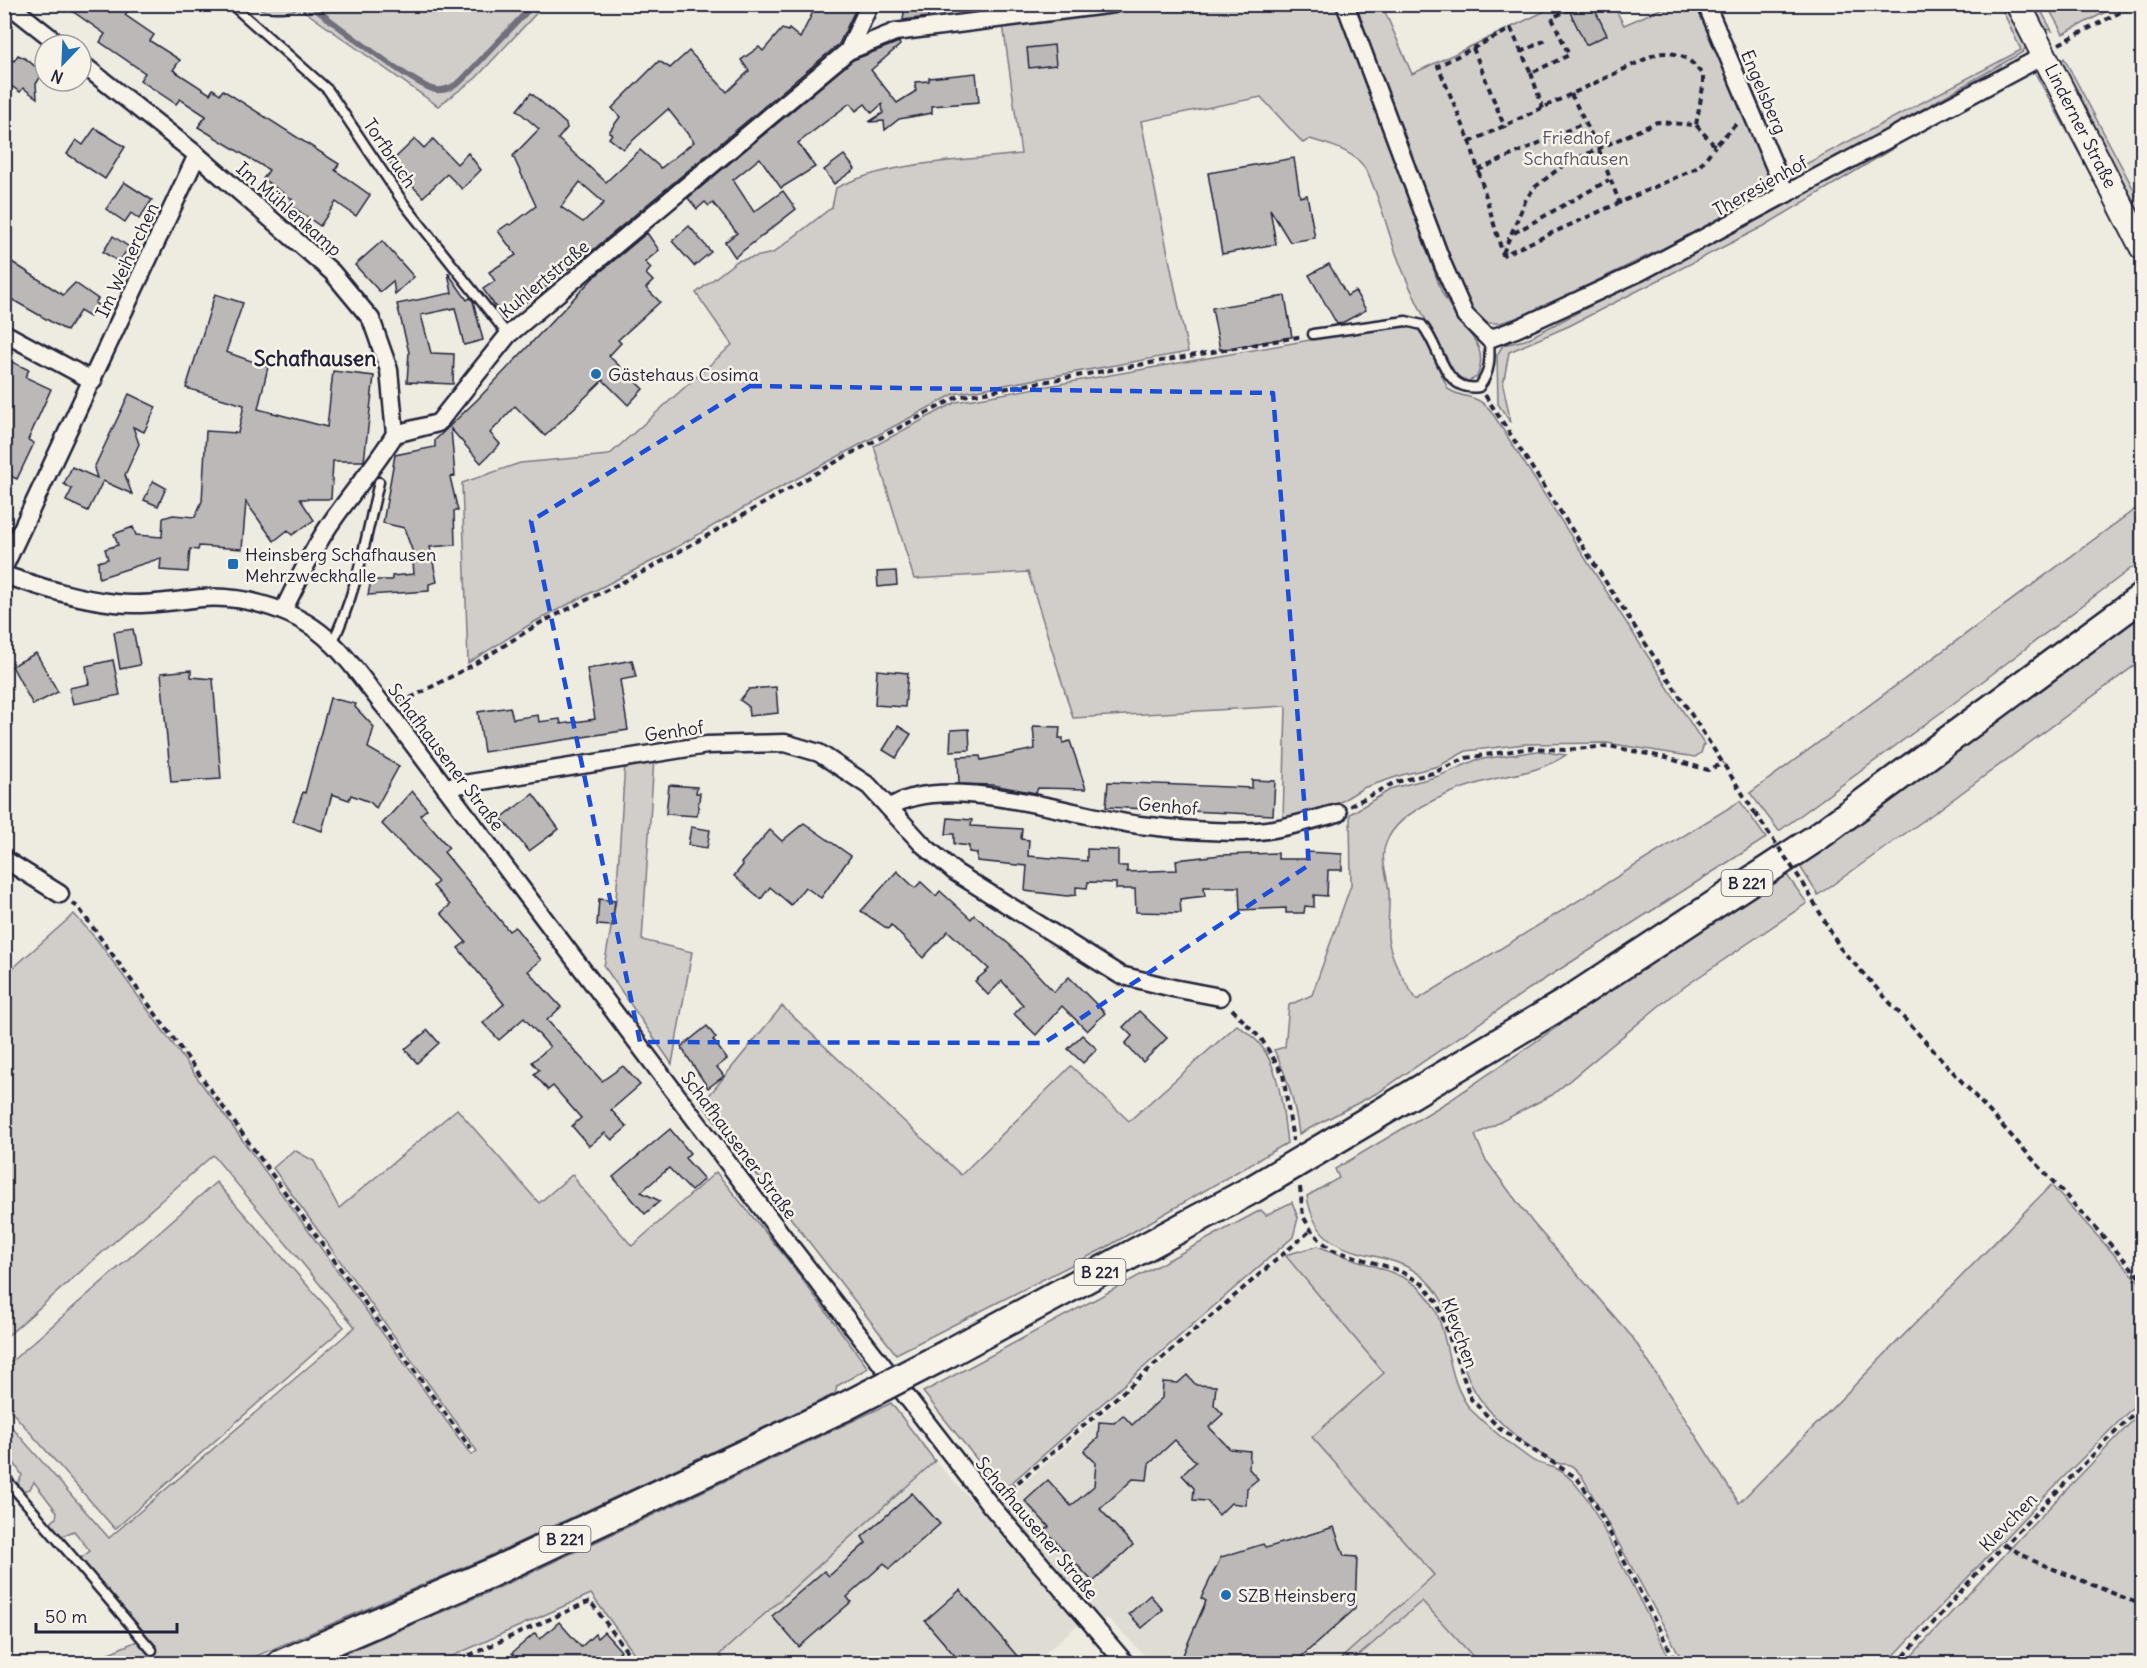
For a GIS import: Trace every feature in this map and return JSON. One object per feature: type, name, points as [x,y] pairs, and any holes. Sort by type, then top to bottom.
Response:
[{"type":"main road","name":"Linderner Straße","points":[[2018,4],[2142,247]]},
{"type":"main road","name":"B 221","points":[[281,1664],[512,1563],[844,1407],[1252,1189],[1568,1001],[1816,838],[2142,597]]},
{"type":"street","points":[[8,4],[45,33]]},
{"type":"street","name":"Kuhlertstraße","points":[[395,434],[438,423],[508,335],[848,51],[870,4]]},
{"type":"street","points":[[848,51],[895,32],[1114,4]]},
{"type":"street","points":[[1345,4],[1443,265],[1465,315],[1489,339]]},
{"type":"street","name":"Engelsberg","points":[[1706,4],[1786,194]]},
{"type":"street","name":"Theresienhof","points":[[1489,339],[1554,313],[1640,272],[2045,55]]},
{"type":"street","name":"Im Mühlenkamp","points":[[93,73],[197,155],[332,272],[371,319],[389,370],[395,434]]},
{"type":"street","name":"Im Weiherchen","points":[[4,567],[197,155]]},
{"type":"street","points":[[4,333],[93,381]]},
{"type":"street","points":[[283,612],[323,536],[374,468],[395,434]]},
{"type":"street","name":"Schafhausener Straße","points":[[4,575],[60,593],[116,603],[157,604],[204,598],[242,599],[283,612],[332,643],[388,711],[785,1239],[991,1506],[1126,1664]]},
{"type":"street","name":"Genhof","points":[[445,787],[707,745],[785,743],[819,753],[869,786],[922,844],[955,872],[1120,975],[1221,997]]},
{"type":"street","name":"Genhof","points":[[889,808],[898,801],[933,795],[984,794],[1138,825],[1233,830],[1266,830],[1338,813]]},
{"type":"street","points":[[4,859],[60,894]]},
{"type":"lane","name":"Torfbruch","points":[[231,4],[328,90],[405,205],[508,335]]},
{"type":"lane","points":[[1313,334],[1406,321],[1422,325],[1456,385],[1467,389],[1479,387],[1485,380],[1490,362],[1489,339]]},
{"type":"lane","points":[[332,643],[342,622],[356,579],[379,482]]},
{"type":"lane","points":[[4,1476],[152,1650]]},
{"type":"path","points":[[1531,73],[1569,55],[1552,18],[1580,4]]},
{"type":"path","points":[[2045,55],[2061,42],[2136,4]]},
{"type":"path","points":[[1503,255],[1470,142],[1438,66],[1511,29],[1531,73],[1543,109]]},
{"type":"path","points":[[1521,52],[1548,39]]},
{"type":"path","points":[[1473,48],[1505,128]]},
{"type":"path","points":[[1470,142],[1505,128],[1656,54],[1674,53],[1692,63],[1703,76],[1696,125]]},
{"type":"path","points":[[1571,94],[1599,150],[1620,204]]},
{"type":"path","points":[[1503,255],[1699,167],[1715,146],[1751,109]]},
{"type":"path","points":[[1503,255],[1514,233],[1519,212],[1535,187],[1565,164],[1657,122],[1696,125],[1715,146]]},
{"type":"path","points":[[1478,170],[1584,123]]},
{"type":"path","points":[[1514,233],[1609,180]]},
{"type":"path","points":[[388,711],[473,665],[540,623],[647,570],[848,455],[957,397],[1313,334]]},
{"type":"path","points":[[1479,387],[1755,813],[1803,883],[1840,948],[2142,1279]]},
{"type":"path","points":[[1338,813],[1369,794],[1396,782],[1433,773],[1466,758],[1493,753],[1610,746],[1667,758],[1708,770],[1724,764]]},
{"type":"path","points":[[60,894],[78,907],[471,1449]]},
{"type":"path","points":[[1221,997],[1262,1040],[1283,1074],[1295,1153]]},
{"type":"path","name":"Klevchen","points":[[1299,1185],[1303,1216],[1311,1230],[1333,1250],[1398,1270],[1423,1284],[1437,1302],[1471,1399],[1500,1430],[1577,1478],[1594,1502],[1677,1664]]},
{"type":"path","points":[[991,1506],[1311,1230]]},
{"type":"path","name":"Klevchen","points":[[1897,1664],[2005,1545],[2142,1405]]},
{"type":"path","points":[[2005,1545],[2034,1561],[2142,1605]]},
{"type":"path","points":[[450,1664],[590,1601],[636,1664]]},
{"type":"highlighted area","points":[[750,386],[1273,393],[1309,865],[1044,1043],[640,1042],[531,521]]},
{"type":"shaded area","points":[[1285,1255],[1385,1373],[1312,1437],[1434,1575],[1336,1663],[1152,1663],[1108,1618],[1075,1627],[1034,1663],[800,1664],[785,1656],[772,1663],[727,1664],[719,1656],[935,1461],[986,1516]]},
{"type":"shaded area","points":[[1422,1601],[1479,1663],[1350,1664]]},
{"type":"green space","points":[[1144,4],[1339,5],[1442,293],[1478,346],[1481,360],[1477,377],[1467,382],[1453,371],[1407,282],[1370,179],[1355,157],[1310,139],[1303,143],[1261,97],[1141,121],[1188,352],[954,394],[757,500],[660,557],[534,622],[468,663],[462,483],[520,463],[609,455],[732,345],[696,293],[737,261],[773,253],[832,207],[836,188],[879,172],[902,167],[1021,154],[1003,24]]},
{"type":"green space","points":[[255,5],[544,5],[476,78],[438,106],[300,8],[288,12],[271,13]]},
{"type":"green space","name":"Friedhof Schafhausen","points":[[1354,5],[1382,5],[1412,74],[1558,5],[1613,5],[1624,25],[1670,5],[1701,5],[1780,191],[1529,314],[1500,323],[1486,323],[1470,307],[1459,282]]},
{"type":"green space","points":[[2000,5],[2013,5],[2031,39],[2023,52],[1794,182],[1785,175],[2021,50]]},
{"type":"green space","points":[[2031,5],[2038,5],[2052,31],[2043,28]]},
{"type":"green space","points":[[2047,5],[2119,5],[2063,34]]},
{"type":"green space","points":[[2064,58],[2142,205],[2142,220],[2060,63]]},
{"type":"green space","points":[[2040,68],[2142,254],[2142,268],[2034,71]]},
{"type":"green space","points":[[1897,146],[1764,226],[1569,326],[1509,352],[1503,385],[1511,423],[1498,404],[1497,355],[1503,345],[1525,340]]},
{"type":"green space","points":[[1396,325],[1413,326],[1421,330],[1448,389],[1480,401],[1491,411],[1704,744],[1701,753],[1695,757],[1607,743],[1525,744],[1466,751],[1439,766],[1363,788],[1332,807],[1283,820],[1286,706],[1073,718],[1028,572],[914,579],[874,446],[956,402]]},
{"type":"green space","points":[[2142,504],[2142,560],[1958,700],[1779,831],[1750,793]]},
{"type":"green space","points":[[2142,603],[2142,660],[1937,811],[1818,895],[1796,860]]},
{"type":"green space","points":[[1538,751],[1566,755],[1542,767],[1468,786],[1434,800],[1404,819],[1393,830],[1386,843],[1383,855],[1389,892],[1388,938],[1399,971],[1417,1000],[1740,801],[1766,838],[1529,989],[1379,1092],[1299,1134],[1290,1090],[1274,1050],[1285,1047],[1289,1005],[1312,995],[1351,885],[1350,814],[1393,788],[1439,776],[1476,760]]},
{"type":"green space","points":[[654,759],[642,940],[692,952],[672,1064],[604,966],[616,901],[625,763]]},
{"type":"green space","points":[[1784,871],[1807,903],[1671,996],[1552,1095],[1475,1135],[1485,1159],[1533,1223],[1633,1338],[1739,1503],[2051,1185],[2142,1285],[2142,1398],[2036,1505],[1887,1663],[1684,1663],[1583,1478],[1572,1466],[1546,1458],[1525,1443],[1505,1426],[1480,1399],[1465,1370],[1450,1321],[1436,1291],[1425,1279],[1408,1268],[1391,1260],[1339,1245],[1325,1235],[1314,1219],[1307,1196],[1339,1178],[1335,1169],[1449,1101]]},
{"type":"green space","points":[[74,914],[98,941],[471,1455],[477,1451],[273,1168],[294,1150],[314,1161],[339,1208],[457,1109],[539,1203],[573,1174],[579,1185],[632,1246],[716,1172],[787,1259],[868,1368],[837,1386],[835,1394],[483,1559],[240,1663],[85,1663],[147,1637],[78,1560],[90,1551],[74,1531],[62,1536],[52,1530],[51,1523],[56,1518],[57,1512],[34,1482],[30,1489],[22,1491],[18,1483],[22,1475],[5,1449],[5,1428],[9,1424],[109,1538],[355,1327],[213,1155],[5,1338],[4,976]]},
{"type":"green space","points":[[782,1006],[961,1175],[1071,1066],[1129,1121],[1237,1025],[1260,1044],[1268,1057],[1280,1094],[1287,1143],[1105,1248],[896,1354],[702,1104]]},
{"type":"green space","points":[[216,1182],[344,1327],[115,1529],[5,1404],[5,1367]]},
{"type":"green space","points":[[1292,1202],[1298,1218],[1293,1237],[1002,1491],[923,1392],[1261,1210],[1266,1215]]},
{"type":"green space","points":[[1318,1246],[1397,1275],[1408,1280],[1423,1292],[1433,1306],[1440,1323],[1461,1396],[1472,1411],[1509,1443],[1532,1460],[1567,1475],[1589,1501],[1672,1663],[1479,1663],[1422,1601],[1350,1663],[1336,1663],[1434,1575],[1312,1437],[1384,1373],[1285,1255]]},
{"type":"green space","points":[[891,1403],[935,1461],[719,1655],[727,1663],[641,1663],[591,1594],[437,1663],[322,1663],[496,1589]]},
{"type":"green space","points":[[2142,1411],[2142,1663],[1905,1663],[2020,1538]]},
{"type":"building","points":[[62,4],[132,4],[125,15],[154,35],[150,41],[180,60],[173,70],[210,94],[213,89],[220,94],[223,90],[339,164],[335,170],[370,195],[356,216],[336,202],[320,226],[289,204],[292,199],[263,179],[269,170],[198,127],[206,116],[180,99],[176,104],[140,80],[145,73],[100,42],[105,34]]},
{"type":"building","points":[[817,4],[858,4],[839,44],[587,255],[504,319],[483,289],[495,281],[489,272],[516,255],[498,231],[508,224],[511,225],[536,206],[513,156],[539,129],[517,110],[531,93],[566,124],[567,128],[558,139],[606,182],[640,150],[661,168],[694,142],[668,109],[623,149],[609,138],[612,134],[609,132],[620,117],[612,108],[659,61],[670,68],[689,51],[727,92],[749,71],[741,60],[759,47],[763,51],[782,29],[788,31],[789,29],[800,38]],"holes":[[[580,182],[604,203],[583,222],[561,207]]]},
{"type":"building","points":[[905,4],[929,4],[928,17],[903,20]]},
{"type":"building","points":[[1586,4],[1592,4],[1607,35],[1586,45],[1570,12]]},
{"type":"building","points":[[899,42],[900,45],[871,70],[897,103],[916,91],[915,82],[929,81],[929,78],[976,73],[979,102],[932,106],[932,113],[899,119],[885,130],[884,121],[869,122],[883,113],[882,104],[872,113],[865,104],[856,111],[850,103],[798,143],[815,167],[781,188],[760,158],[733,180],[754,212],[783,191],[796,209],[735,257],[725,242],[737,233],[713,203],[709,206],[705,202],[697,209],[688,198],[853,60]]},
{"type":"building","points":[[1054,45],[1056,65],[1029,68],[1027,48]]},
{"type":"building","points":[[4,54],[14,61],[18,55],[26,59],[33,65],[33,93],[37,93],[37,98],[23,88],[20,92],[4,81]]},
{"type":"building","points":[[95,128],[125,147],[105,179],[67,154],[76,140],[83,145]]},
{"type":"building","points":[[415,139],[424,148],[433,139],[457,164],[468,153],[481,170],[462,189],[447,174],[423,197],[390,163]]},
{"type":"building","points":[[844,155],[855,169],[834,184],[824,170]]},
{"type":"building","points":[[1294,158],[1300,197],[1307,195],[1315,238],[1290,242],[1270,209],[1276,244],[1222,254],[1208,173]]},
{"type":"building","points":[[124,182],[152,200],[139,219],[131,213],[125,222],[106,209]]},
{"type":"building","points":[[689,226],[711,252],[694,266],[672,241]]},
{"type":"building","points":[[647,233],[659,250],[645,262],[651,268],[646,274],[653,281],[646,288],[660,302],[618,340],[621,343],[609,356],[643,389],[628,405],[603,380],[545,436],[515,406],[490,433],[500,444],[481,463],[451,429],[455,476],[450,477],[458,511],[454,511],[455,545],[430,547],[437,582],[429,584],[429,591],[368,595],[371,580],[392,580],[392,576],[414,574],[412,550],[404,528],[383,523],[395,455],[435,447],[435,440],[478,399],[593,278]]},
{"type":"building","points":[[113,236],[129,247],[119,262],[103,252]]},
{"type":"building","points":[[382,241],[414,277],[395,294],[393,281],[380,292],[355,265]]},
{"type":"building","points":[[12,262],[63,295],[75,283],[98,299],[95,303],[98,305],[90,317],[80,311],[67,331],[4,295],[4,273]]},
{"type":"building","points":[[1329,264],[1347,296],[1355,291],[1366,310],[1337,324],[1309,275]]},
{"type":"building","points":[[448,273],[467,300],[470,298],[473,301],[483,340],[464,345],[455,308],[421,315],[431,353],[454,354],[453,384],[407,382],[409,352],[397,304],[452,293]]},
{"type":"building","points":[[215,294],[243,303],[226,352],[268,367],[258,409],[327,427],[333,371],[374,376],[364,461],[333,461],[331,499],[300,499],[314,520],[292,535],[288,530],[274,541],[246,502],[242,549],[199,546],[198,550],[190,549],[188,572],[160,570],[161,558],[99,578],[98,562],[108,559],[105,549],[118,545],[114,534],[133,527],[136,535],[162,537],[163,518],[173,515],[195,517],[202,501],[206,431],[238,433],[244,405],[186,388]]},
{"type":"building","points":[[1285,296],[1292,337],[1220,350],[1212,308]]},
{"type":"building","points":[[10,361],[29,370],[25,377],[51,389],[28,440],[34,443],[17,479],[4,473],[4,372]]},
{"type":"building","points":[[129,394],[156,407],[144,432],[133,427],[139,444],[125,475],[132,494],[103,481],[88,511],[66,501],[72,489],[64,484],[72,467],[97,478],[94,468]]},
{"type":"building","points":[[153,481],[166,488],[158,506],[144,500]]},
{"type":"building","points":[[896,571],[897,585],[878,587],[877,572]]},
{"type":"building","points":[[133,629],[140,665],[120,669],[114,632]]},
{"type":"building","points":[[36,653],[58,692],[33,705],[12,666]]},
{"type":"building","points":[[113,660],[120,695],[73,704],[69,688],[89,684],[86,666]]},
{"type":"building","points":[[632,660],[636,677],[620,680],[628,730],[484,752],[478,712],[510,707],[513,719],[538,715],[539,722],[560,719],[561,724],[595,719],[587,669]]},
{"type":"building","points":[[191,670],[191,677],[213,679],[221,779],[171,782],[161,673]]},
{"type":"building","points":[[877,670],[908,673],[905,707],[875,705]]},
{"type":"building","points":[[776,687],[778,713],[749,716],[748,706],[740,700],[749,689]]},
{"type":"building","points":[[330,698],[356,704],[355,707],[374,727],[368,748],[399,766],[376,808],[370,802],[351,795],[349,800],[332,794],[322,831],[293,821],[303,792],[305,793]]},
{"type":"building","points":[[898,726],[911,734],[896,758],[883,750]]},
{"type":"building","points":[[1033,726],[1060,727],[1059,738],[1063,738],[1063,743],[1070,741],[1086,789],[1038,788],[1036,793],[993,785],[959,784],[958,757],[980,756],[981,760],[1035,749]]},
{"type":"building","points":[[969,729],[970,750],[950,751],[951,730]]},
{"type":"building","points":[[1252,780],[1275,781],[1273,815],[1106,807],[1108,782],[1252,788]]},
{"type":"building","points":[[669,785],[697,787],[696,793],[700,793],[697,816],[666,814]]},
{"type":"building","points":[[412,791],[427,809],[420,815],[449,848],[444,852],[509,931],[515,927],[541,960],[528,971],[561,1007],[547,1020],[602,1081],[623,1066],[640,1085],[611,1110],[627,1127],[612,1140],[605,1133],[589,1146],[572,1126],[581,1118],[553,1086],[548,1090],[534,1074],[539,1070],[532,1062],[550,1047],[524,1018],[499,1040],[483,1023],[504,1004],[458,948],[466,942],[441,913],[450,905],[433,886],[438,882],[382,824]]},
{"type":"building","points":[[533,794],[559,829],[529,851],[501,818]]},
{"type":"building","points":[[948,818],[972,820],[971,826],[1022,829],[1021,839],[1029,840],[1028,856],[1087,861],[1087,849],[1118,850],[1118,866],[1127,866],[1127,872],[1177,870],[1176,860],[1221,855],[1278,853],[1278,859],[1306,859],[1306,852],[1342,854],[1342,870],[1328,870],[1327,896],[1314,895],[1314,907],[1305,906],[1304,913],[1286,913],[1286,908],[1240,910],[1239,887],[1204,887],[1205,896],[1180,899],[1181,913],[1136,912],[1135,889],[1116,889],[1116,883],[1088,882],[1087,888],[1076,887],[1076,895],[1067,896],[1025,891],[1027,866],[977,861],[977,853],[969,852],[969,846],[954,844],[954,834],[946,834]]},
{"type":"building","points":[[804,823],[851,856],[821,898],[805,887],[791,905],[770,887],[761,899],[734,876],[743,865],[741,863],[770,830],[782,841]]},
{"type":"building","points":[[691,827],[710,830],[707,848],[688,845]]},
{"type":"building","points":[[897,871],[915,888],[921,882],[936,896],[940,891],[971,919],[974,915],[1010,945],[1054,992],[1069,977],[1105,1013],[1087,1031],[1062,1006],[1036,1035],[1014,1014],[1023,1005],[1002,981],[988,995],[975,981],[989,969],[948,931],[923,958],[891,925],[888,929],[861,911]]},
{"type":"building","points":[[599,899],[615,901],[612,926],[597,925]]},
{"type":"building","points":[[1139,1011],[1167,1038],[1143,1062],[1125,1044],[1132,1036],[1123,1027]]},
{"type":"building","points":[[707,1026],[716,1038],[713,1040],[727,1059],[717,1067],[724,1076],[708,1088],[681,1047]]},
{"type":"building","points":[[428,1030],[439,1043],[417,1063],[405,1049]]},
{"type":"building","points":[[1082,1035],[1097,1049],[1083,1063],[1068,1049]]},
{"type":"building","points":[[670,1129],[690,1153],[685,1158],[704,1179],[691,1191],[669,1168],[641,1192],[660,1201],[645,1214],[613,1177]]},
{"type":"building","points":[[1187,1375],[1196,1385],[1216,1386],[1214,1405],[1223,1414],[1209,1427],[1230,1449],[1250,1451],[1249,1469],[1258,1479],[1247,1488],[1246,1505],[1231,1503],[1219,1515],[1207,1501],[1193,1500],[1194,1488],[1182,1475],[1196,1462],[1175,1440],[1149,1464],[1147,1480],[1133,1479],[1100,1509],[1133,1545],[1093,1582],[1045,1530],[1049,1527],[1025,1501],[1048,1480],[1071,1506],[1094,1486],[1096,1463],[1084,1451],[1098,1438],[1099,1422],[1114,1423],[1123,1415],[1132,1425],[1162,1398],[1163,1382],[1178,1383]]},
{"type":"building","points":[[912,1493],[940,1524],[889,1569],[884,1563],[847,1597],[851,1602],[799,1647],[772,1616],[824,1571],[829,1576],[866,1543],[862,1537]]},
{"type":"building","name":"SZB Heinsberg","points":[[1334,1527],[1344,1556],[1357,1557],[1355,1609],[1293,1664],[1179,1664],[1206,1601],[1201,1598],[1221,1557],[1263,1544],[1266,1548]]},
{"type":"building","points":[[960,1590],[1024,1664],[962,1664],[925,1621]]},
{"type":"building","points":[[1150,1595],[1163,1610],[1142,1628],[1129,1614]]},
{"type":"building","points":[[559,1622],[581,1647],[595,1634],[597,1638],[604,1632],[621,1651],[607,1664],[522,1664],[512,1653],[535,1633],[540,1639]]},
{"type":"waterway","points":[[309,4],[393,66],[436,90],[449,88],[461,81],[534,4]]},
{"type":"place","name":"Gästehaus Cosima","points":[[596,374]]},
{"type":"place","name":"Heinsberg Schafhausen Mehrzweckhalle","points":[[233,564]]},
{"type":"place","name":"SZB Heinsberg","points":[[1226,1595]]},
{"type":"district","name":"Schafhausen","points":[[315,358]]}]
